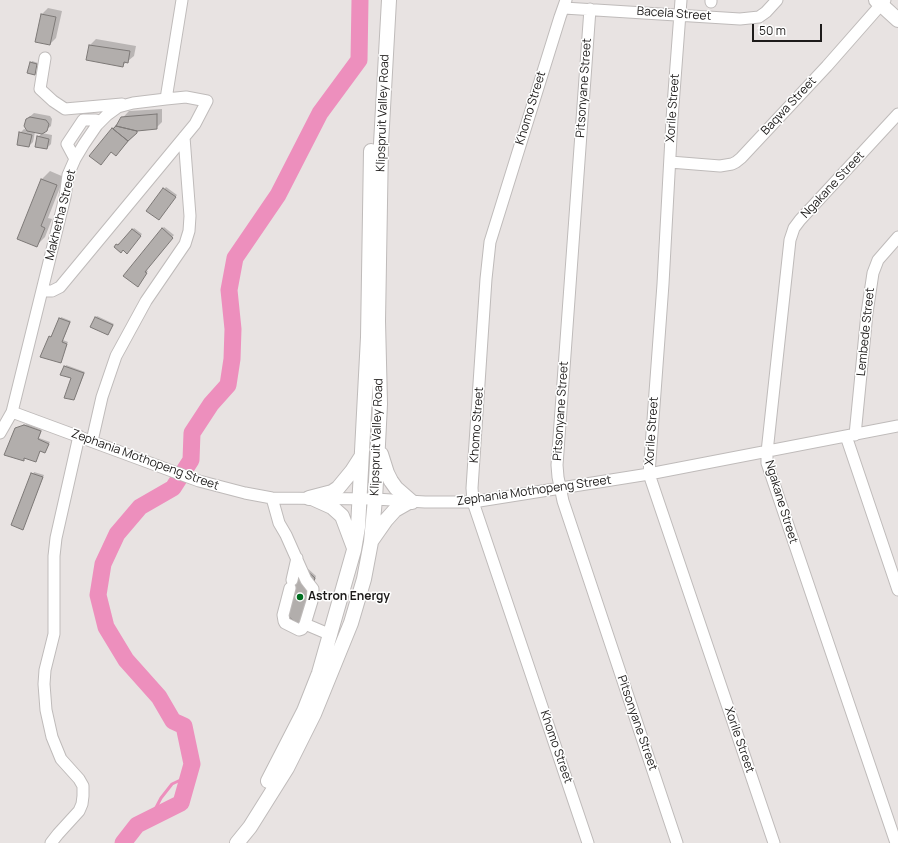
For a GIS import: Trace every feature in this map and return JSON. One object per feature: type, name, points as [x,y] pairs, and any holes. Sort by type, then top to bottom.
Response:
[{"type":"main road","name":"Klipspruit Valley Road","points":[[227,843],[266,784],[286,749],[307,705],[331,635],[354,550],[358,527],[360,499],[368,336],[372,128],[379,0]]},
{"type":"main road","name":"Klipspruit Valley Road","points":[[237,843],[250,827],[287,768],[314,714],[351,623],[364,579],[371,542],[380,404],[378,320],[381,144],[389,0]]},
{"type":"main road","points":[[880,2],[898,20]]},
{"type":"main road","points":[[371,542],[395,510],[410,502],[391,481],[378,444]]},
{"type":"main road","points":[[311,498],[332,492],[338,488],[361,457]]},
{"type":"main road","points":[[311,498],[332,507],[342,516],[354,550]]},
{"type":"street","points":[[166,99],[182,0]]},
{"type":"street","name":"Xorile Street","points":[[681,0],[661,320],[649,474],[774,843]]},
{"type":"street","name":"Bacela Street","points":[[565,4],[590,9],[740,19],[759,17],[777,0]]},
{"type":"street","name":"Baqwa Street","points":[[670,162],[720,166],[736,162],[827,66],[880,2]]},
{"type":"street","name":"Khomo Street","points":[[565,4],[490,242],[472,488],[473,502],[588,843]]},
{"type":"street","name":"Pitsonyane Street","points":[[590,9],[557,465],[559,488],[677,843]]},
{"type":"street","points":[[45,58],[40,89],[53,101],[65,109],[133,103]]},
{"type":"street","name":"Makhetha Street","points":[[0,433],[12,412],[65,197],[68,175],[84,144],[100,122],[118,107],[133,103],[186,97],[207,101],[195,124],[184,137]]},
{"type":"street","name":"Ngakane Street","points":[[896,843],[767,463],[767,452],[790,240],[794,228],[898,114]]},
{"type":"street","points":[[42,291],[52,291],[60,287],[184,137]]},
{"type":"street","points":[[92,441],[102,397],[116,356],[146,302],[185,244],[189,230],[190,216],[184,137]]},
{"type":"street","name":"Lembede Street","points":[[898,237],[878,260],[873,273],[851,436],[898,590]]},
{"type":"street","name":"Zephania Mothopeng Street","points":[[12,412],[199,481],[245,493],[272,498],[375,499],[410,502],[473,502],[649,474],[898,426]]},
{"type":"street","points":[[51,843],[79,811],[83,796],[83,786],[79,779],[61,759],[52,737],[46,710],[44,684],[54,634],[54,556],[60,517],[79,436]]},
{"type":"street","points":[[272,498],[279,523],[297,558],[306,580],[313,589],[312,601],[305,624],[302,629],[299,630],[285,623],[283,615],[297,558]]},
{"type":"street","points":[[305,624],[331,635]]},
{"type":"building","points":[[41,14],[56,17],[50,45],[35,42]]},
{"type":"building","points":[[89,45],[130,51],[128,63],[124,62],[123,67],[86,60]]},
{"type":"building","points":[[30,62],[37,64],[35,75],[27,73]]},
{"type":"building","points":[[157,114],[157,129],[137,131],[116,126],[121,117]]},
{"type":"building","points":[[30,117],[46,120],[49,124],[47,131],[42,134],[27,131],[24,126],[26,119]]},
{"type":"building","points":[[116,126],[137,131],[137,133],[128,141],[113,129]]},
{"type":"building","points":[[112,128],[128,141],[116,156],[111,152],[101,165],[89,156]]},
{"type":"building","points":[[19,132],[32,135],[29,147],[17,145]]},
{"type":"building","points":[[37,136],[49,139],[47,149],[35,147]]},
{"type":"building","points":[[41,179],[57,185],[41,226],[45,228],[37,247],[17,239]]},
{"type":"building","points":[[163,188],[176,197],[159,220],[146,211]]},
{"type":"building","points":[[162,228],[173,238],[145,272],[147,273],[138,287],[123,276]]},
{"type":"building","points":[[132,229],[141,236],[127,254],[123,250],[121,253],[114,247],[116,244],[118,245]]},
{"type":"building","points":[[95,317],[113,325],[108,335],[90,327]]},
{"type":"building","points":[[59,318],[70,322],[62,342],[67,344],[61,363],[40,357]]},
{"type":"building","points":[[64,366],[84,373],[74,400],[64,398],[71,378],[60,375]]},
{"type":"building","points":[[24,425],[41,431],[38,439],[49,444],[45,453],[40,451],[36,462],[24,458],[24,461],[4,455],[15,428]]},
{"type":"building","points":[[31,473],[43,477],[23,530],[11,525]]},
{"type":"building","points":[[303,567],[315,578],[302,623],[299,626],[287,615],[289,577]]},
{"type":"waterway","points":[[123,843],[137,825],[181,803],[192,764],[184,726],[173,721],[159,697],[126,660],[106,627],[98,595],[103,564],[117,534],[140,507],[173,488],[191,460],[192,433],[211,404],[228,385],[232,359],[233,329],[229,290],[235,258],[278,195],[320,113],[359,60],[360,0]]},
{"type":"waterway","points":[[150,819],[161,798],[172,784],[189,776]]},
{"type":"place","name":"Astron Energy","points":[[300,597]]}]
